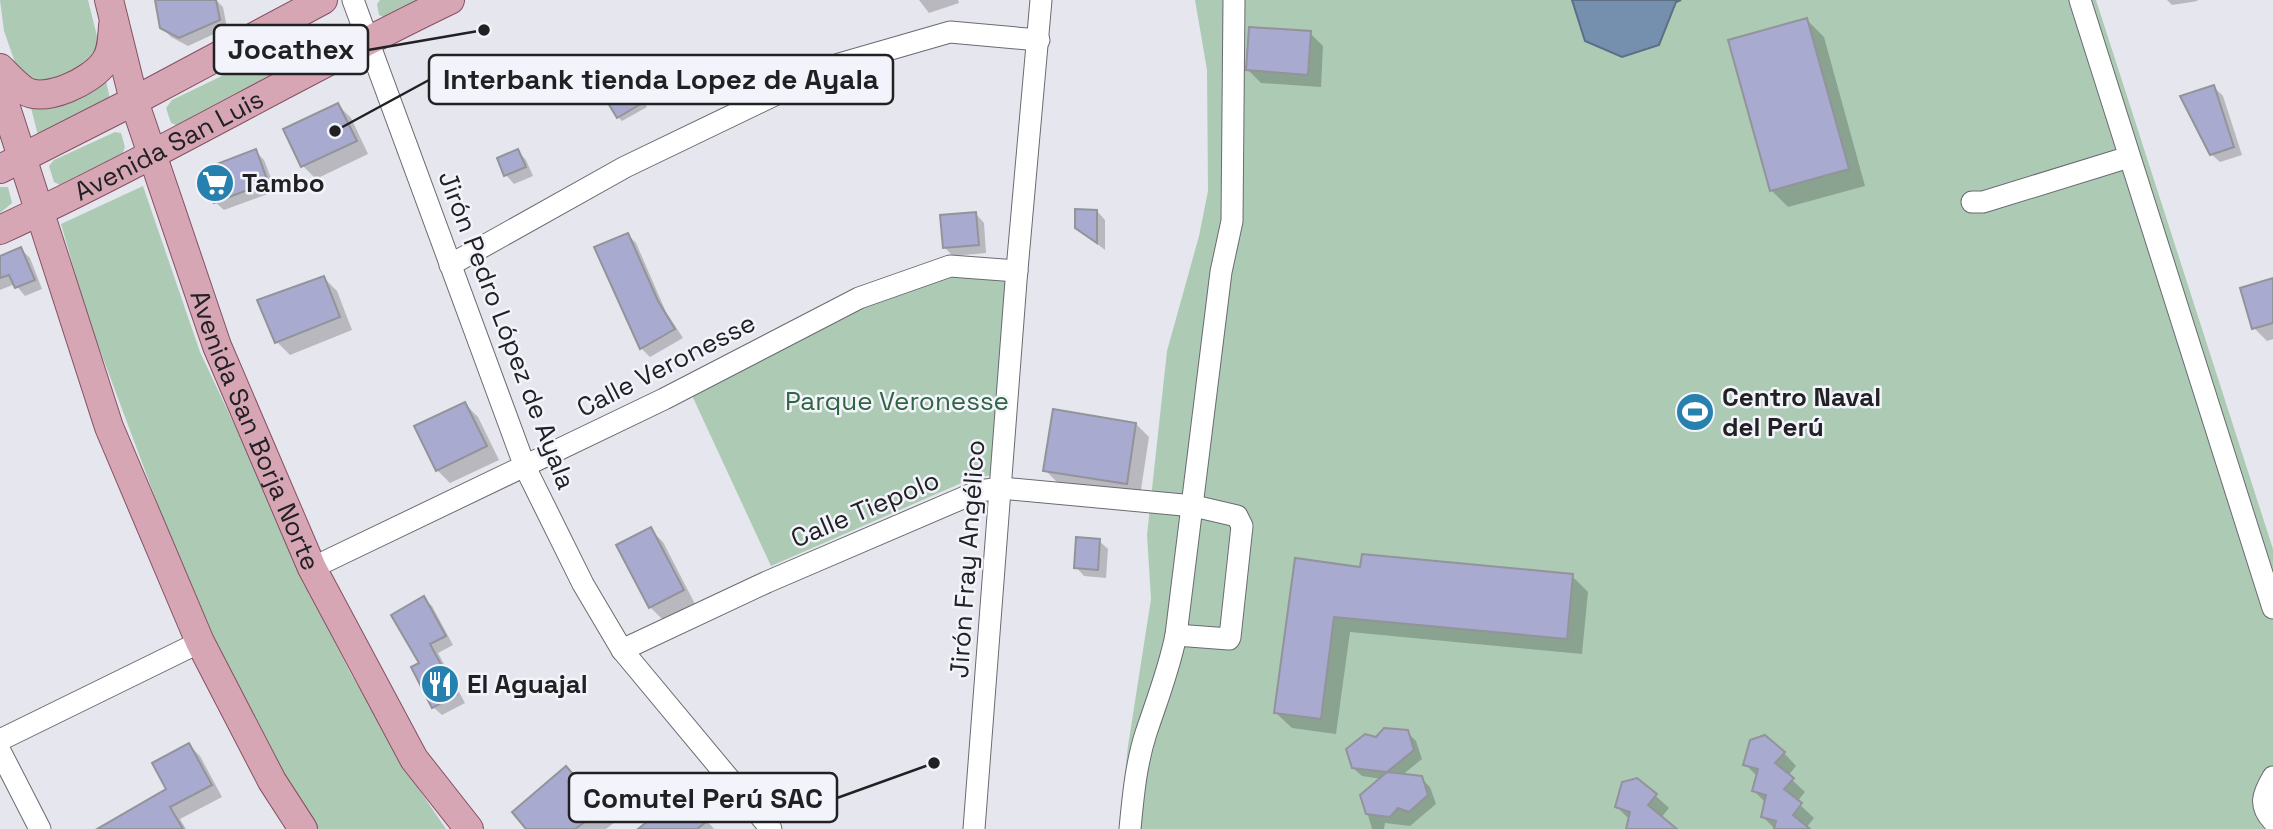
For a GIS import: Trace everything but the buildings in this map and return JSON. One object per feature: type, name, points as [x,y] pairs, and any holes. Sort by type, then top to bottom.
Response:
[{"type":"main road","name":"Avenida San Luis","points":[[10,164],[323,0]]},
{"type":"main road","name":"Avenida San Luis","points":[[0,230],[152,155],[368,40],[450,0]]},
{"type":"main road","name":"Avenida San Borja Norte","points":[[111,9],[134,101],[217,346],[312,568],[414,759],[469,829]]},
{"type":"main road","points":[[0,68],[26,91],[42,94],[66,89],[90,78],[105,62],[112,45],[111,9]]},
{"type":"main road","points":[[0,89],[10,164],[38,211],[109,427],[200,642],[272,781],[303,829]]},
{"type":"street","name":"Jirón Pedro López de Ayala","points":[[352,0],[525,467],[583,584],[622,650],[771,829]]},
{"type":"street","name":"Jirón Fray Angélico","points":[[974,829],[1041,0]]},
{"type":"street","points":[[1130,829],[1136,778],[1145,736],[1170,668],[1176,635],[1221,272],[1233,221],[1234,0]]},
{"type":"street","points":[[2080,0],[2273,608]]},
{"type":"street","points":[[450,265],[625,167],[839,64],[950,32],[1039,40]]},
{"type":"street","points":[[1972,202],[1983,202],[2129,157]]},
{"type":"street","name":"Calle Veronesse","points":[[312,568],[525,467],[859,298],[950,266],[1017,271]]},
{"type":"street","name":"Calle Tiepolo","points":[[622,650],[768,582],[979,491],[1001,488],[1194,506],[1237,516],[1242,523],[1230,637],[1176,635]]},
{"type":"street","points":[[0,740],[200,642]]},
{"type":"street","points":[[0,751],[40,829]]},
{"type":"street","points":[[2273,777],[2264,793],[2264,805],[2273,821]]},
{"type":"green space","points":[[0,0],[88,0],[99,44],[80,72],[43,84],[18,71],[4,31]]},
{"type":"green space","points":[[380,0],[431,0],[390,20],[379,15],[377,4]]},
{"type":"green space","name":"Centro Naval del Perú","points":[[1195,0],[2096,0],[2273,549],[2273,829],[1119,829],[1128,746],[1151,599],[1147,535],[1167,351],[1199,236],[1208,191],[1207,70]]},
{"type":"green space","points":[[328,25],[339,27],[343,37],[334,51],[181,127],[171,123],[166,108],[172,100]]},
{"type":"green space","points":[[105,76],[111,104],[38,135],[30,104]]},
{"type":"green space","points":[[115,132],[121,133],[125,147],[122,155],[60,185],[54,182],[49,166],[54,160]]},
{"type":"green space","points":[[143,186],[200,352],[250,458],[296,567],[351,674],[418,788],[446,829],[318,829],[290,790],[193,599],[88,318],[61,224]]},
{"type":"green space","points":[[0,187],[8,187],[12,203],[0,213]]},
{"type":"green space","name":"Parque Veronesse","points":[[949,274],[1007,279],[993,475],[973,478],[771,566],[689,389],[863,305]]},
{"type":"water","points":[[1572,0],[1681,0],[1676,2],[1659,45],[1622,57],[1585,41]]},
{"type":"place","name":"Jocathex","points":[[484,30]]},
{"type":"place","name":"Interbank tienda Lopez de Ayala","points":[[335,131]]},
{"type":"place","name":"Tambo","points":[[215,183]]},
{"type":"place","name":"Centro Naval del Perú","points":[[1695,412]]},
{"type":"place","name":"El Aguajal","points":[[440,684]]},
{"type":"place","name":"Comutel Perú SAC","points":[[934,763]]}]
